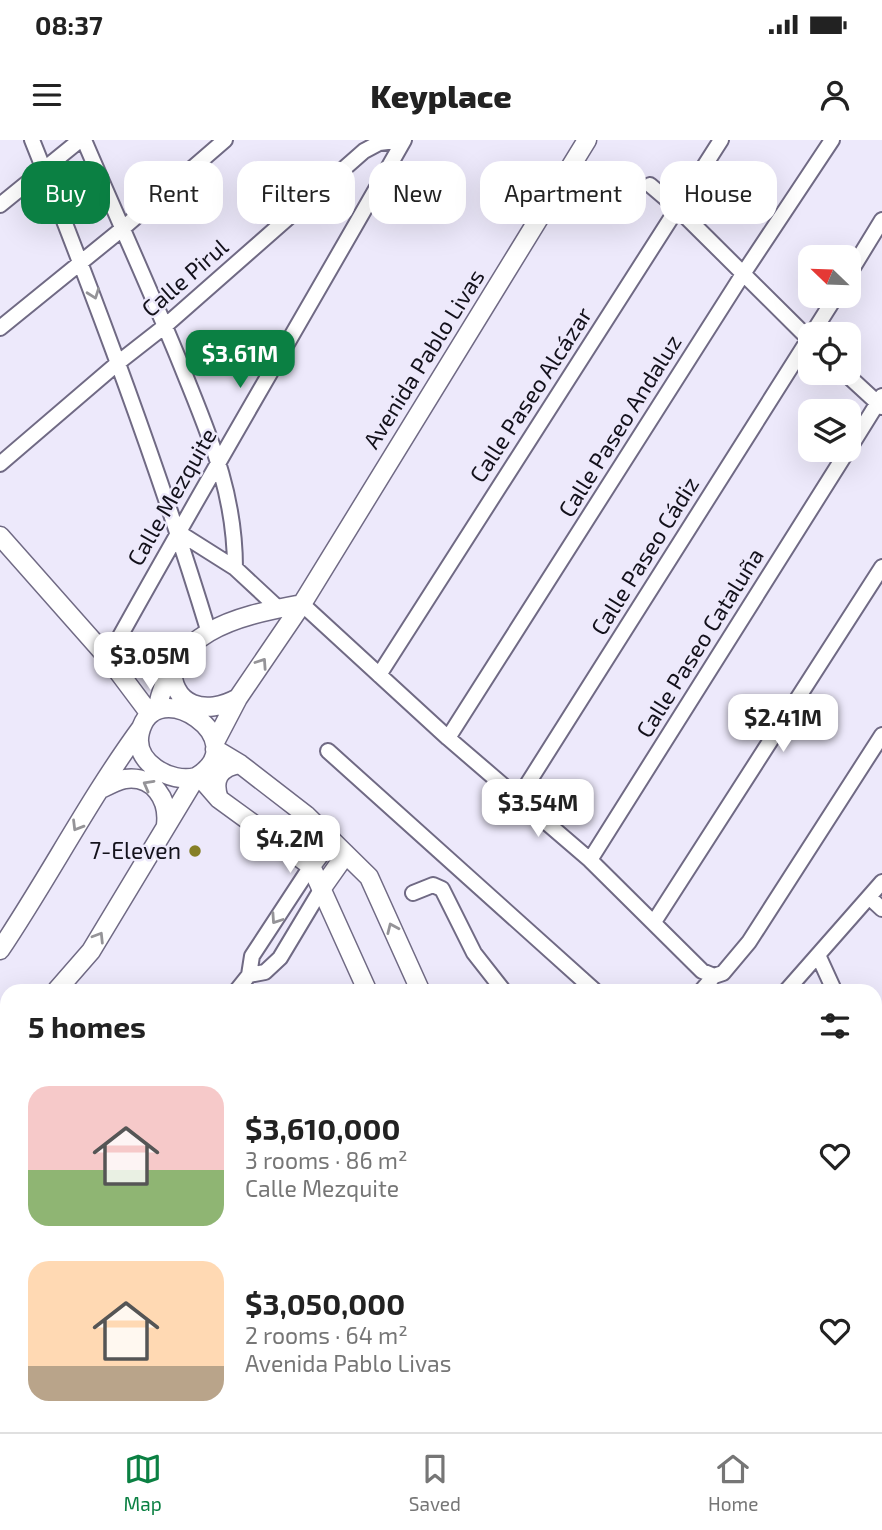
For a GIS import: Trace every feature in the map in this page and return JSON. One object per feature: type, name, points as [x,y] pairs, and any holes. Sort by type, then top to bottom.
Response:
[{"type":"street","points":[[32,140],[41,161]]},
{"type":"street","points":[[54,161],[82,140],[165,326],[219,459],[230,506],[235,568]]},
{"type":"street","points":[[0,328],[122,229],[225,140]]},
{"type":"street","name":"Calle Pirul","points":[[0,464],[165,326],[364,151],[379,143],[404,140]]},
{"type":"street","name":"Calle Mezquite","points":[[107,658],[404,140]]},
{"type":"street","name":"Avenida Pablo Livas","points":[[215,746],[238,698],[302,604],[587,140]]},
{"type":"street","name":"Calle Paseo Alcázar","points":[[707,161],[721,140]]},
{"type":"street","name":"Calle Paseo Andaluz","points":[[448,738],[743,274],[832,140]]},
{"type":"street","points":[[650,185],[660,194]]},
{"type":"street","points":[[0,205],[21,187]]},
{"type":"street","points":[[861,254],[882,220]]},
{"type":"street","points":[[66,224],[119,362],[178,532],[209,633]]},
{"type":"street","name":"Calle Paseo Alcázar","points":[[379,675],[667,224]]},
{"type":"street","points":[[693,224],[798,326]]},
{"type":"street","name":"Calle Paseo Cádiz","points":[[518,799],[798,356]]},
{"type":"street","points":[[860,385],[881,402]]},
{"type":"street","name":"Calle Paseo Cataluña","points":[[861,431],[881,402]]},
{"type":"street","name":"Calle Paseo Cataluña","points":[[590,860],[841,462]]},
{"type":"street","points":[[178,532],[235,568],[278,608]]},
{"type":"street","points":[[0,536],[107,658],[149,717]]},
{"type":"street","points":[[654,922],[882,567]]},
{"type":"street","points":[[198,776],[188,779],[170,776],[148,762],[139,746],[172,665],[190,644],[209,633],[243,618],[302,604],[448,738],[590,860],[702,971],[714,976]]},
{"type":"street","points":[[172,665],[174,686],[178,694],[197,706],[221,706],[238,698]]},
{"type":"street","points":[[0,950],[99,790],[149,717],[165,708],[181,709],[208,728],[215,746],[213,760],[198,776],[91,951],[62,984]]},
{"type":"street","points":[[707,984],[714,976],[723,973],[750,942],[882,735]]},
{"type":"street","points":[[215,746],[306,815],[369,877],[416,984]]},
{"type":"street","points":[[328,751],[587,984]]},
{"type":"street","points":[[219,799],[215,788],[217,778],[231,765],[240,764]]},
{"type":"street","points":[[198,776],[219,799],[312,866],[364,984]]},
{"type":"street","points":[[99,790],[126,779],[137,779],[155,787],[168,813],[166,829]]},
{"type":"street","points":[[242,984],[249,975],[252,956],[331,839]]},
{"type":"street","points":[[249,975],[265,972],[280,958],[346,854]]},
{"type":"street","points":[[792,984],[882,882]]},
{"type":"street","points":[[413,892],[433,885],[442,889],[474,953],[498,984]]},
{"type":"street","points":[[869,897],[882,909]]},
{"type":"street","points":[[818,955],[831,984]]},
{"type":"street","points":[[249,975],[253,984]]},
{"type":"place","name":"7-Eleven","points":[[195,851]]}]
